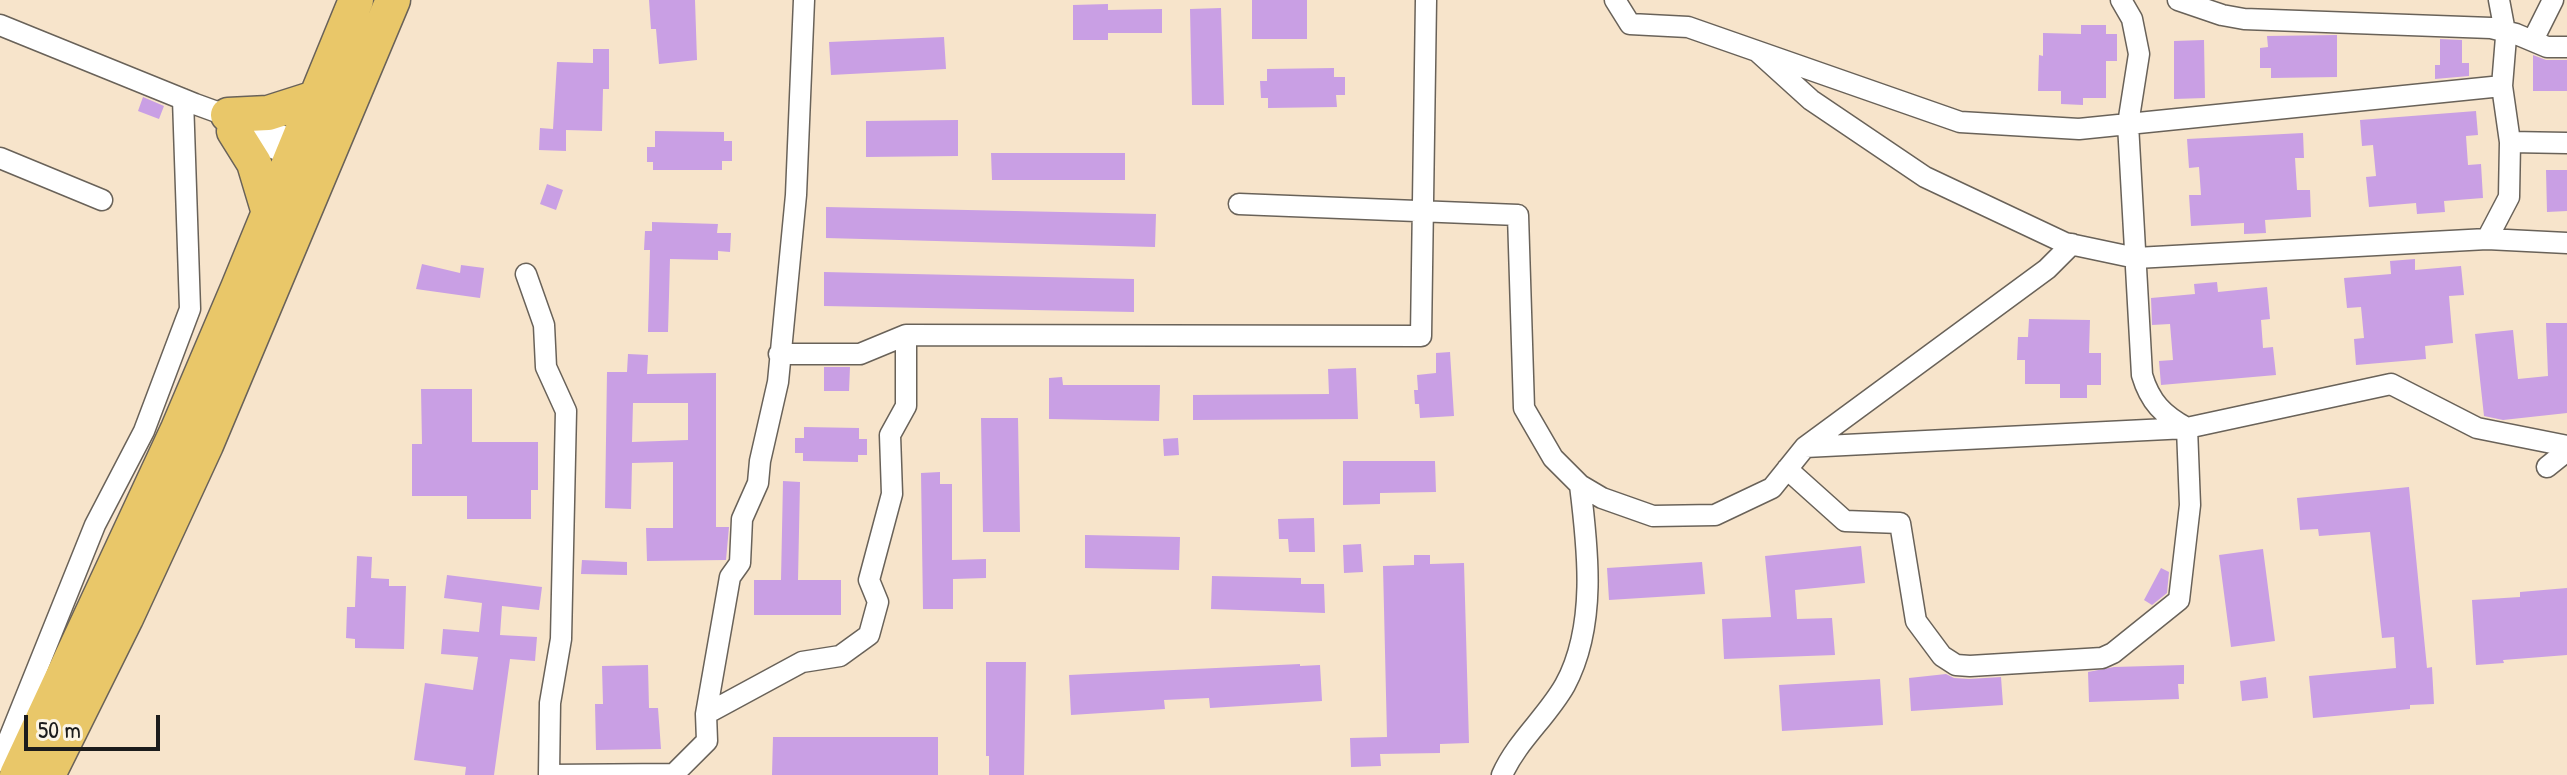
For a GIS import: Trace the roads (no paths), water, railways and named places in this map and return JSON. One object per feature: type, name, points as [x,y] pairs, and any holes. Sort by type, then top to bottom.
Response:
[{"type":"highway","points":[[48,775],[126,618],[206,445],[270,296],[310,155],[315,98],[356,0]]},
{"type":"highway","points":[[17,775],[178,429],[269,213],[310,155],[393,0]]},
{"type":"highway","points":[[269,213],[254,163],[231,123],[315,98]]},
{"type":"street","points":[[526,274],[544,325],[546,367],[566,411],[561,639],[550,703],[549,774],[674,774],[707,741],[706,714],[730,577],[740,563],[742,519],[758,483],[778,382],[796,195],[804,0]]},
{"type":"street","points":[[779,354],[860,354],[906,335],[1421,336],[1426,0]]},
{"type":"street","points":[[1615,0],[1630,24],[1688,27],[1960,122],[2079,129],[2502,86]]},
{"type":"street","points":[[2121,0],[2132,19],[2139,54],[2128,124],[2140,349],[2145,384],[2156,407],[2187,428]]},
{"type":"street","points":[[2178,0],[2244,19],[2505,31],[2547,47],[2567,47]]},
{"type":"street","points":[[2487,239],[2509,197],[2510,142],[2502,86],[2505,31],[2499,0]]},
{"type":"street","points":[[2533,40],[2553,0]]},
{"type":"street","points":[[0,25],[189,101],[231,123],[310,155]]},
{"type":"street","points":[[1758,52],[1811,100],[1925,177],[2072,244],[2136,258],[2487,239],[2567,243]]},
{"type":"street","points":[[0,761],[95,525],[144,431],[190,309],[189,101]]},
{"type":"street","points":[[2510,142],[2567,143]]},
{"type":"street","points":[[0,158],[102,200]]},
{"type":"street","points":[[1239,204],[1518,215],[1524,408],[1553,458],[1580,485],[1602,498],[1653,516],[1715,515],[1772,488],[1805,447],[2047,269],[2072,244]]},
{"type":"street","points":[[706,714],[802,662],[840,656],[869,635],[878,602],[869,580],[892,494],[890,435],[906,406],[906,335]]},
{"type":"street","points":[[1805,447],[2187,428],[2391,384],[2477,428],[2567,448]]},
{"type":"street","points":[[1787,469],[1845,521],[1900,523],[1916,621],[1942,656],[1956,665],[2102,658],[2113,653],[2179,600],[2190,505],[2187,428]]},
{"type":"street","points":[[2547,467],[2567,448]]},
{"type":"street","points":[[1502,775],[1511,754],[1565,685],[1581,642],[1588,597],[1580,485]]}]
